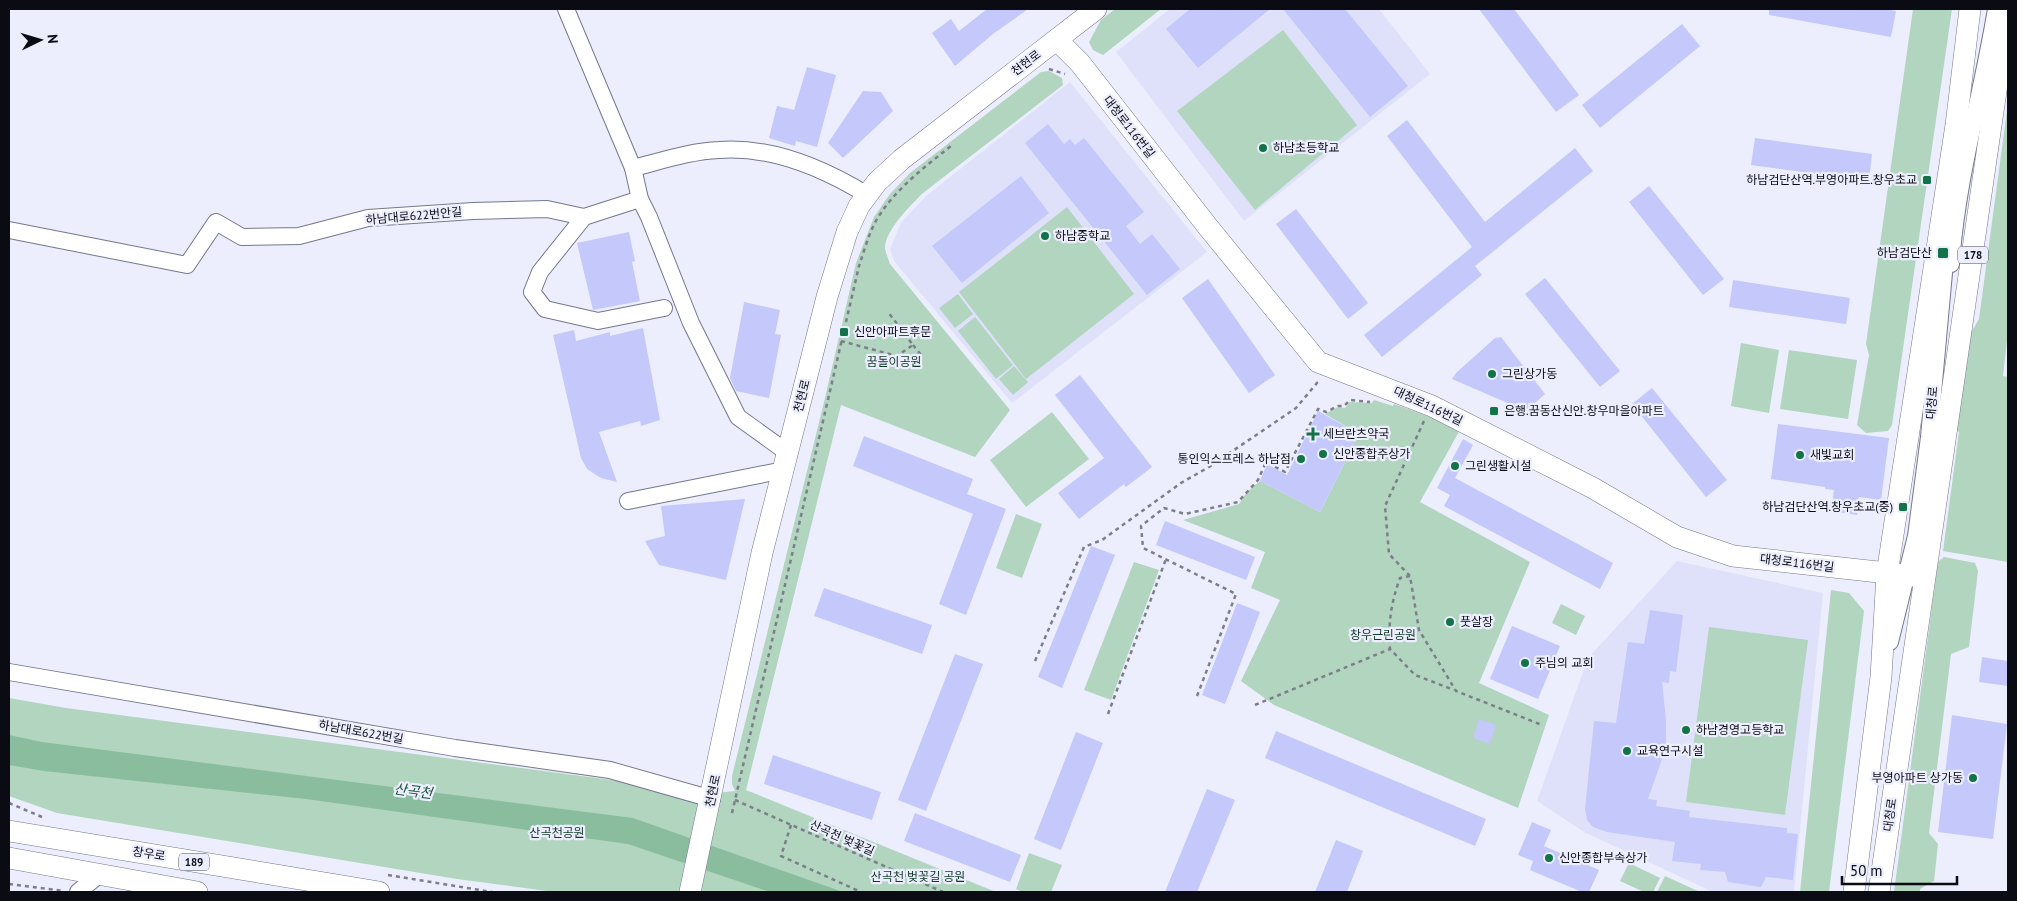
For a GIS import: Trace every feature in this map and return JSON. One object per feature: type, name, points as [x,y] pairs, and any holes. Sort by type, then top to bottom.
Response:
[{"type":"main road","name":"천현로","points":[[690,892],[712,799],[762,553],[839,256],[859,206],[902,159],[1096,9]]},
{"type":"main road","name":"대청로","points":[[1879,892],[1905,575],[1970,9]]},
{"type":"main road","name":"대청로","points":[[1854,892],[1881,677],[1905,575],[1937,501],[2008,9]]},
{"type":"main road","name":"대청로116번길","points":[[1057,40],[1080,63],[1220,243],[1318,362],[1432,406],[1593,488],[1677,537],[1733,556],[1905,575]]},
{"type":"main road","name":"창우로","points":[[9,830],[379,892]]},
{"type":"main road","name":"189","points":[[9,858],[197,892]]},
{"type":"street","points":[[566,9],[633,168],[640,199],[691,323],[738,417],[786,461]]},
{"type":"street","name":"대청로","points":[[1996,9],[1998,71]]},
{"type":"street","points":[[1965,65],[1998,71]]},
{"type":"street","points":[[633,168],[720,150],[767,153],[833,174],[867,196]]},
{"type":"street","points":[[640,199],[584,217],[540,272],[532,292],[545,309],[598,321],[664,308]]},
{"type":"street","name":"하남대로622번안길","points":[[9,230],[187,265],[216,222],[242,237],[299,236],[368,218],[473,211],[547,209],[584,217]]},
{"type":"street","points":[[628,501],[786,461]]},
{"type":"street","name":"하남대로622번길","points":[[9,672],[455,748],[610,770],[712,799]]},
{"type":"street","points":[[78,892],[100,874]]},
{"type":"path","points":[[1042,75],[1050,69],[1066,74],[1071,79]]},
{"type":"path","points":[[732,813],[859,266],[877,219],[915,174],[960,139]]},
{"type":"path","points":[[888,312],[921,356]]},
{"type":"path","points":[[841,341],[897,356],[913,345]]},
{"type":"path","points":[[1035,661],[1084,547],[1102,540],[1181,483],[1209,467],[1296,408],[1317,383],[1312,376]]},
{"type":"path","points":[[1197,696],[1236,594],[1143,548],[1141,526],[1164,508],[1185,514],[1238,502],[1258,480],[1266,462],[1285,472],[1318,409],[1326,412],[1338,406],[1344,406],[1350,400],[1370,402],[1374,399]]},
{"type":"path","points":[[1432,406],[1384,506],[1390,554],[1410,576],[1419,630],[1456,691]]},
{"type":"path","points":[[1108,714],[1166,559]]},
{"type":"path","points":[[1410,576],[1400,578],[1393,598],[1389,616],[1390,649],[1415,675],[1542,725]]},
{"type":"path","points":[[1255,705],[1390,649]]},
{"type":"path","name":"산곡천 벚꽃길","points":[[735,800],[943,892]]},
{"type":"path","points":[[791,825],[780,856],[861,892]]},
{"type":"path","points":[[9,884],[72,892]]},
{"type":"shaded area","name":"하남초등학교","points":[[1170,9],[1379,9],[1430,74],[1244,221],[1116,52]]},
{"type":"shaded area","name":"하남중학교","points":[[1070,82],[1207,252],[1012,403],[894,261],[890,249],[901,223],[926,196]]},
{"type":"shaded area","name":"하남경영고등학교","points":[[1677,561],[1823,593],[1794,892],[1713,892],[1584,832],[1537,801],[1588,658]]},
{"type":"green space","points":[[1115,9],[1161,9],[1103,55],[1093,50],[1089,42],[1101,20]]},
{"type":"green space","points":[[1913,9],[1952,9],[1892,425],[1888,431],[1866,433],[1857,425],[1869,355],[1866,344]]},
{"type":"green space","points":[[1283,30],[1357,125],[1255,210],[1177,111]]},
{"type":"green space","name":"산곡천공원","points":[[1049,71],[1062,78],[1063,85],[923,193],[905,211],[893,227],[885,249],[890,264],[1010,410],[975,457],[841,405],[746,790],[996,892],[554,892],[457,879],[57,813],[9,796],[9,698],[66,708],[657,786],[687,796],[735,791],[732,784],[732,776],[825,398],[856,263],[874,217],[890,194],[910,173],[1041,72]]},
{"type":"green space","points":[[2008,103],[2008,331],[2003,376],[2008,377],[2008,562],[1943,551],[1959,432],[1955,429],[1968,338],[1979,319]]},
{"type":"green space","points":[[1067,207],[1134,294],[1026,379],[959,292]]},
{"type":"green space","points":[[958,294],[973,314],[955,328],[939,308]]},
{"type":"green space","points":[[975,317],[1013,365],[996,379],[958,331]]},
{"type":"green space","points":[[1741,343],[1779,350],[1769,413],[1731,406]]},
{"type":"green space","points":[[1789,350],[1857,360],[1848,419],[1780,409]]},
{"type":"green space","points":[[1014,366],[1028,382],[1013,395],[999,379]]},
{"type":"green space","name":"창우근린공원","points":[[1374,400],[1393,406],[1394,404],[1461,428],[1420,502],[1530,562],[1479,683],[1549,715],[1518,808],[1274,705],[1241,681],[1280,600],[1251,588],[1265,552],[1183,520],[1239,504],[1247,492],[1260,481],[1320,512],[1359,434],[1325,414],[1338,407],[1345,408],[1350,402],[1372,403]]},
{"type":"green space","points":[[1052,412],[1089,459],[1026,507],[990,460]]},
{"type":"green space","points":[[1016,514],[1042,524],[1022,578],[996,568]]},
{"type":"green space","points":[[1944,557],[1975,563],[1978,571],[1969,647],[1951,654],[1929,833],[1938,844],[1934,881],[1920,889],[1920,892],[1894,892],[1938,562]]},
{"type":"green space","points":[[1134,562],[1159,570],[1111,700],[1084,690]]},
{"type":"green space","points":[[1831,590],[1849,593],[1864,611],[1829,892],[1800,892]]},
{"type":"green space","points":[[1561,604],[1585,616],[1576,635],[1552,623]]},
{"type":"green space","points":[[1709,627],[1808,640],[1785,815],[1686,802]]},
{"type":"green space","points":[[1029,853],[1062,865],[1051,892],[1023,892],[1016,889]]},
{"type":"green space","points":[[1629,863],[1660,878],[1653,892],[1644,892],[1620,881]]},
{"type":"green space","points":[[1665,876],[1700,892],[1657,892]]},
{"type":"water","name":"산곡천","points":[[9,735],[42,742],[633,818],[843,892],[770,892],[628,844],[306,799],[44,771],[9,765]]},
{"type":"building","points":[[987,9],[1028,9],[993,34],[955,66],[932,33],[951,19],[959,31]]},
{"type":"building","points":[[1190,9],[1270,9],[1198,68],[1166,29]]},
{"type":"building","points":[[1283,9],[1345,9],[1408,86],[1370,117]]},
{"type":"building","points":[[1479,9],[1514,9],[1579,95],[1556,112]]},
{"type":"building","points":[[1769,9],[1886,9],[1896,11],[1891,37],[1769,15]]},
{"type":"building","points":[[1682,24],[1700,46],[1600,128],[1582,105]]},
{"type":"building","points":[[807,67],[836,75],[817,147],[796,141],[795,146],[769,138],[777,106],[794,110]]},
{"type":"building","points":[[863,91],[881,92],[893,111],[843,158],[828,143]]},
{"type":"building","points":[[1407,120],[1485,222],[1575,148],[1593,171],[1475,266],[1482,275],[1382,357],[1364,335],[1472,247],[1387,136]]},
{"type":"building","points":[[1048,124],[1064,144],[1070,139],[1075,145],[1084,138],[1144,212],[1126,226],[1140,244],[1152,234],[1180,269],[1147,295],[1025,143]]},
{"type":"building","points":[[1755,138],[1872,154],[1869,181],[1751,165]]},
{"type":"building","points":[[1021,176],[1049,213],[962,283],[932,246]]},
{"type":"building","points":[[1649,186],[1724,279],[1703,295],[1629,202]]},
{"type":"building","points":[[1296,209],[1368,303],[1348,319],[1276,224]]},
{"type":"building","points":[[629,232],[635,261],[632,262],[640,301],[593,310],[577,243]]},
{"type":"building","points":[[1545,278],[1620,371],[1600,387],[1525,294]]},
{"type":"building","points":[[1208,279],[1275,375],[1249,393],[1182,298]]},
{"type":"building","points":[[1733,280],[1850,298],[1846,324],[1729,307]]},
{"type":"building","points":[[744,302],[780,310],[775,334],[781,335],[769,398],[736,391],[730,378]]},
{"type":"building","points":[[643,328],[660,420],[641,426],[640,421],[599,432],[617,482],[601,478],[587,469],[581,458],[553,335],[574,330],[576,341],[610,332],[610,336]]},
{"type":"building","name":"그린상가동","points":[[1501,337],[1545,394],[1526,411],[1452,379],[1456,373],[1495,338]]},
{"type":"building","points":[[1080,375],[1152,467],[1126,487],[1124,484],[1079,519],[1058,493],[1104,458],[1055,395]]},
{"type":"building","points":[[1652,388],[1727,480],[1706,497],[1632,404]]},
{"type":"building","name":"신안종합주상가","points":[[1318,411],[1359,434],[1320,512],[1260,481],[1267,464],[1287,475]]},
{"type":"building","points":[[1778,424],[1889,438],[1881,500],[1859,497],[1857,515],[1831,511],[1834,490],[1771,479]]},
{"type":"building","points":[[864,436],[973,479],[967,494],[1006,509],[966,615],[939,604],[973,514],[853,466]]},
{"type":"building","points":[[1463,439],[1473,445],[1455,478],[1613,563],[1600,589],[1444,506],[1450,495],[1437,488]]},
{"type":"building","points":[[745,499],[726,580],[659,565],[645,541],[665,536],[661,506]]},
{"type":"building","points":[[1165,521],[1255,557],[1246,580],[1156,545]]},
{"type":"building","points":[[1091,546],[1115,555],[1062,688],[1038,677]]},
{"type":"building","points":[[824,588],[932,625],[922,654],[814,616]]},
{"type":"building","points":[[1237,603],[1260,612],[1225,704],[1202,695]]},
{"type":"building","name":"교육연구시설","points":[[1650,610],[1683,615],[1676,672],[1670,671],[1669,683],[1662,682],[1666,741],[1648,799],[1657,800],[1656,806],[1690,811],[1689,817],[1787,828],[1787,833],[1798,834],[1793,880],[1766,877],[1761,887],[1728,882],[1725,872],[1700,870],[1701,864],[1672,861],[1675,842],[1607,832],[1593,827],[1587,820],[1585,809],[1594,721],[1616,723],[1628,642],[1644,644]]},
{"type":"building","name":"주님의 교회","points":[[1512,626],[1560,646],[1538,699],[1490,679]]},
{"type":"building","points":[[955,654],[983,664],[926,811],[898,800]]},
{"type":"building","points":[[1982,657],[2008,661],[2008,686],[1979,682]]},
{"type":"building","name":"부영아파트 상가동","points":[[1952,715],[2007,724],[1993,839],[1938,832]]},
{"type":"building","points":[[1479,719],[1496,725],[1490,744],[1473,738]]},
{"type":"building","points":[[1276,731],[1486,819],[1475,846],[1265,758]]},
{"type":"building","points":[[1076,732],[1103,743],[1061,850],[1034,839]]},
{"type":"building","points":[[773,755],[881,792],[872,820],[764,784]]},
{"type":"building","points":[[1207,789],[1235,800],[1197,892],[1165,892]]},
{"type":"building","points":[[915,813],[1021,855],[1010,882],[904,841]]},
{"type":"building","name":"신안종합부속상가","points":[[1532,822],[1551,830],[1544,846],[1599,870],[1589,892],[1582,892],[1530,870],[1533,861],[1518,855]]},
{"type":"building","points":[[1336,840],[1363,851],[1347,892],[1315,892]]},
{"type":"place","name":"하남초등학교","points":[[1263,148]]},
{"type":"place","name":"하남검단산역.부영아파트.창우초교","points":[[1927,180]]},
{"type":"place","name":"하남중학교","points":[[1045,236]]},
{"type":"place","name":"하남검단산","points":[[1943,253]]},
{"type":"place","name":"신안아파트후문","points":[[844,332]]},
{"type":"place","name":"그린상가동","points":[[1492,374]]},
{"type":"place","name":"은행.꿈동산신안.창우마을아파트","points":[[1494,411]]},
{"type":"place","name":"세브란츠약국","points":[[1313,434]]},
{"type":"place","name":"신안종합주상가","points":[[1323,454]]},
{"type":"place","name":"새빛교회","points":[[1800,455]]},
{"type":"place","name":"통인익스프레스 하남점","points":[[1301,459]]},
{"type":"place","name":"그린생활시설","points":[[1455,466]]},
{"type":"place","name":"하남검단산역.창우초교(중)","points":[[1903,507]]},
{"type":"place","name":"풋살장","points":[[1450,622]]},
{"type":"place","name":"주님의 교회","points":[[1525,663]]},
{"type":"place","name":"하남경영고등학교","points":[[1686,730]]},
{"type":"place","name":"교육연구시설","points":[[1627,751]]},
{"type":"place","name":"부영아파트 상가동","points":[[1973,778]]},
{"type":"place","name":"신안종합부속상가","points":[[1549,858]]},
{"type":"park label","name":"꿈돌이공원","points":[[894,362]]},
{"type":"park label","name":"산곡천 벚꽃길 공원","points":[[918,877]]}]
